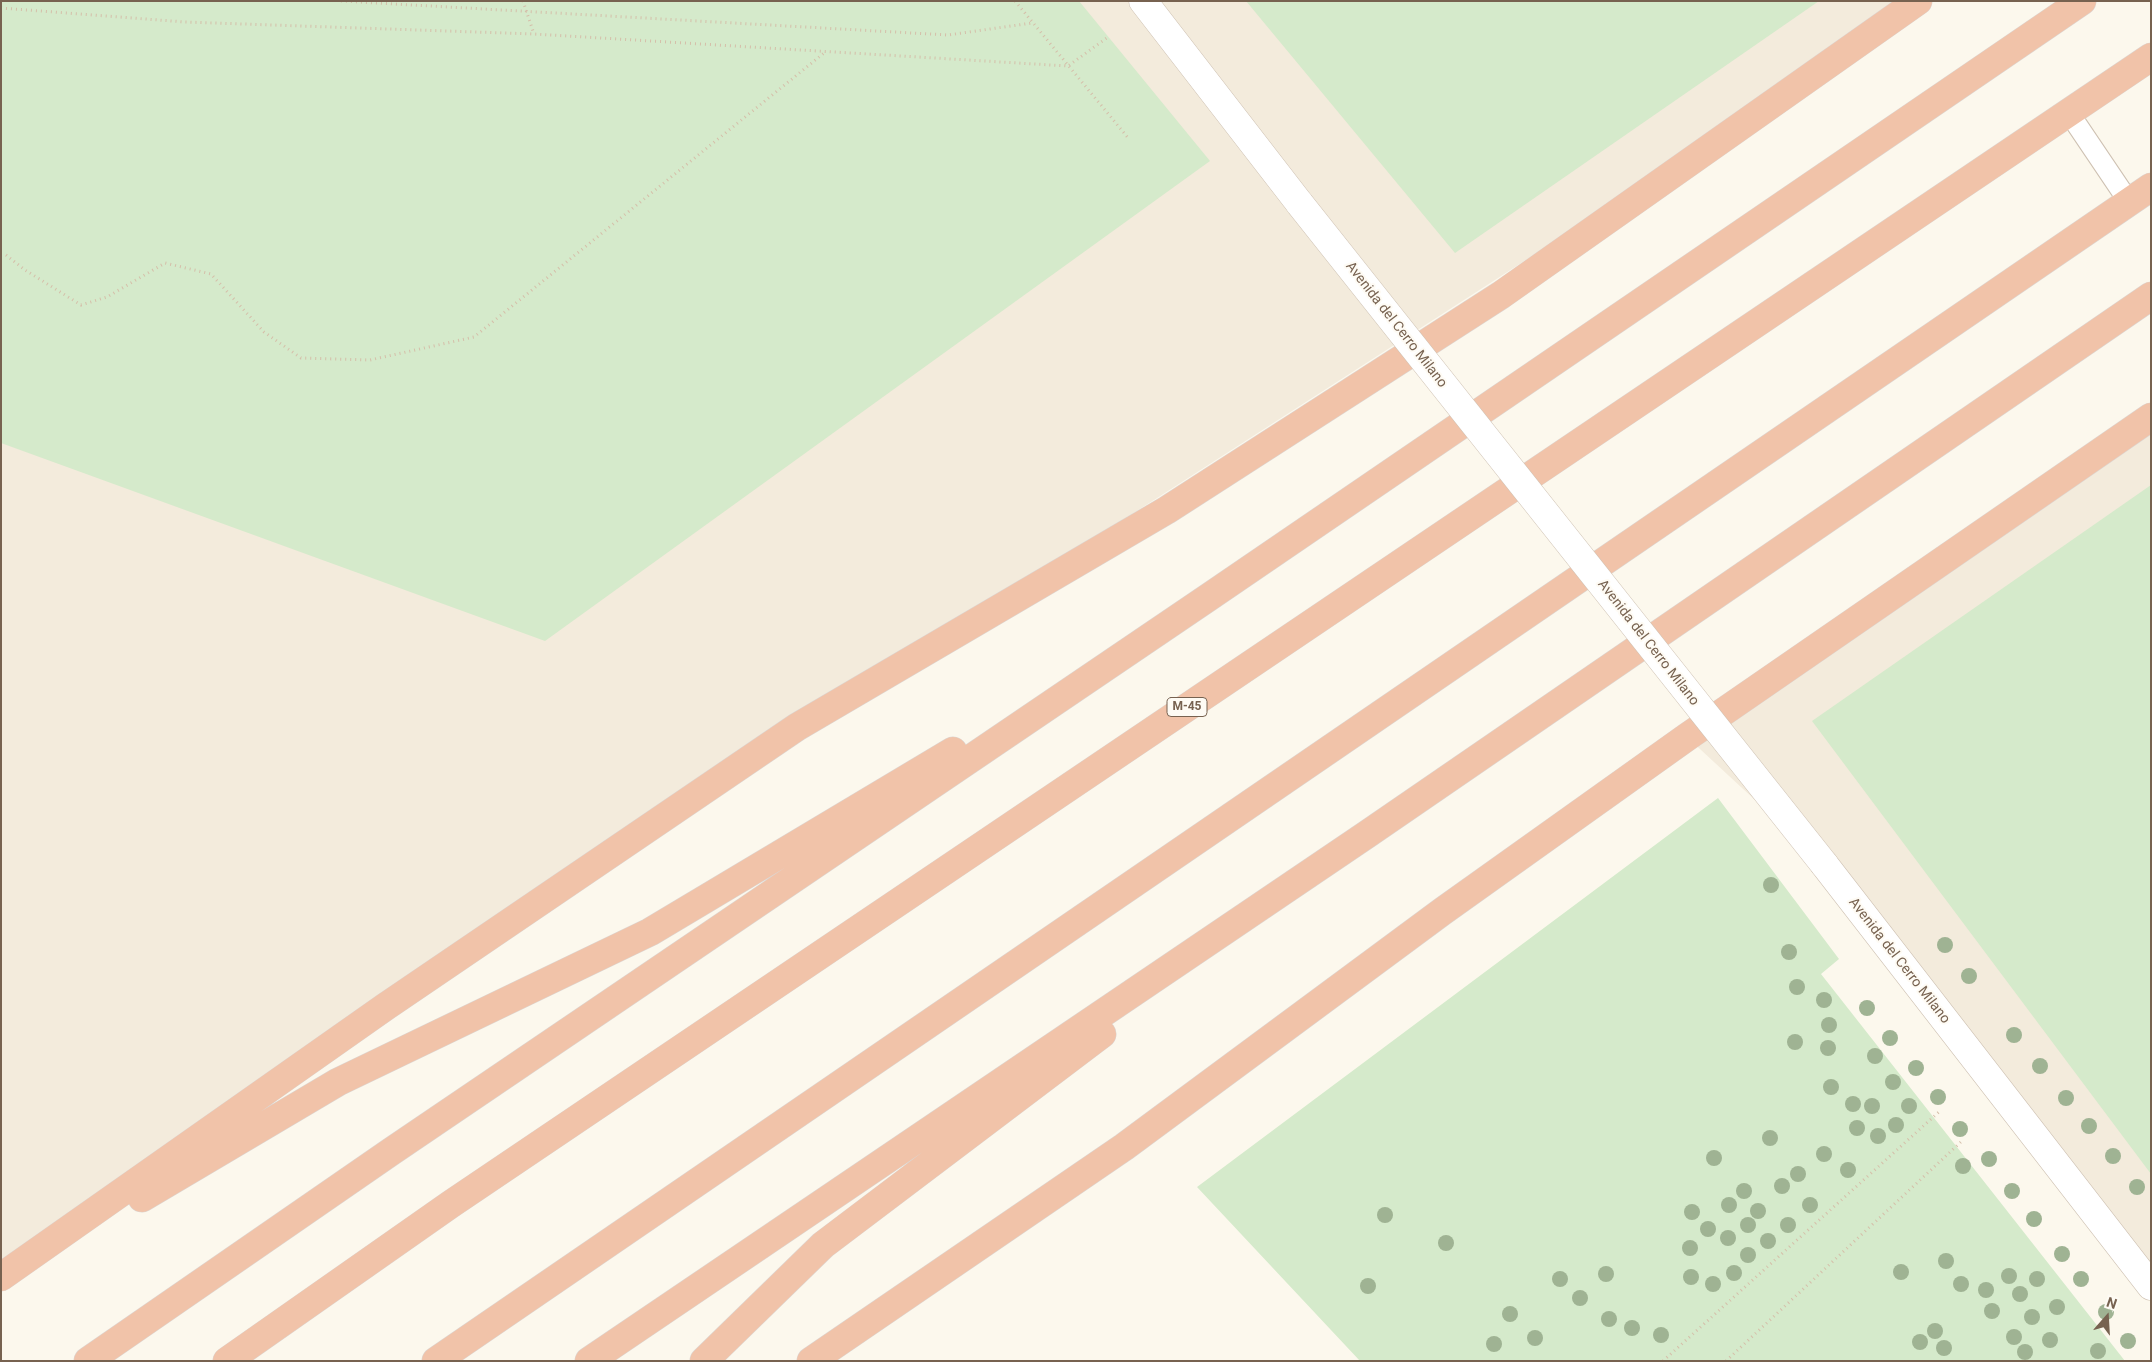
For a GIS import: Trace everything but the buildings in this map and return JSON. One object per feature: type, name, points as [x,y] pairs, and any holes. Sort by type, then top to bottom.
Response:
[{"type":"highway","points":[[1,1277],[386,1006],[797,727],[1167,510],[1501,295],[1918,1]]},
{"type":"highway","points":[[88,1361],[409,1140],[1209,598],[2082,1]]},
{"type":"highway","name":"M-45","points":[[227,1361],[476,1187],[2151,57]]},
{"type":"highway","points":[[436,1361],[2151,187]]},
{"type":"highway","points":[[589,1361],[1366,835],[2151,296]]},
{"type":"highway","points":[[811,1361],[1124,1146],[1443,911],[1671,749],[2151,417]]},
{"type":"highway","points":[[1,1281],[338,1082],[650,932],[1209,598]]},
{"type":"highway","points":[[704,1361],[823,1245],[1366,835]]},
{"type":"street","name":"Avenida del Cerro Milano","points":[[1143,1],[1300,204],[1824,864],[2151,1286]]},
{"type":"lane","points":[[2069,113],[2128,202]]},
{"type":"path","points":[[341,1],[948,34],[1032,23]]},
{"type":"path","points":[[523,1],[534,34]]},
{"type":"path","points":[[1015,1],[1129,140]]},
{"type":"path","points":[[1,8],[185,22],[534,34],[824,53],[1068,66],[1108,36]]},
{"type":"path","points":[[1,255],[6,254],[25,270],[81,305],[107,297],[165,263],[211,274],[264,332],[301,358],[370,360],[474,337],[824,53]]},
{"type":"path","points":[[1663,1361],[1940,1111]]},
{"type":"path","points":[[1726,1361],[1962,1140]]},
{"type":"shaded area","points":[[1,1],[1917,1],[1825,67],[1154,500],[797,727],[1,1277]]},
{"type":"shaded area","points":[[2151,426],[2151,1286],[1824,864],[1687,737]]},
{"type":"green space","points":[[1,1],[1079,1],[1210,161],[545,641],[1,443]]},
{"type":"green space","points":[[1246,1],[1819,1],[1455,253]]},
{"type":"green space","points":[[2151,485],[2151,1174],[1812,721]]},
{"type":"green space","points":[[1718,798],[1839,959],[1821,974],[2125,1361],[1360,1361],[1197,1187]]}]
